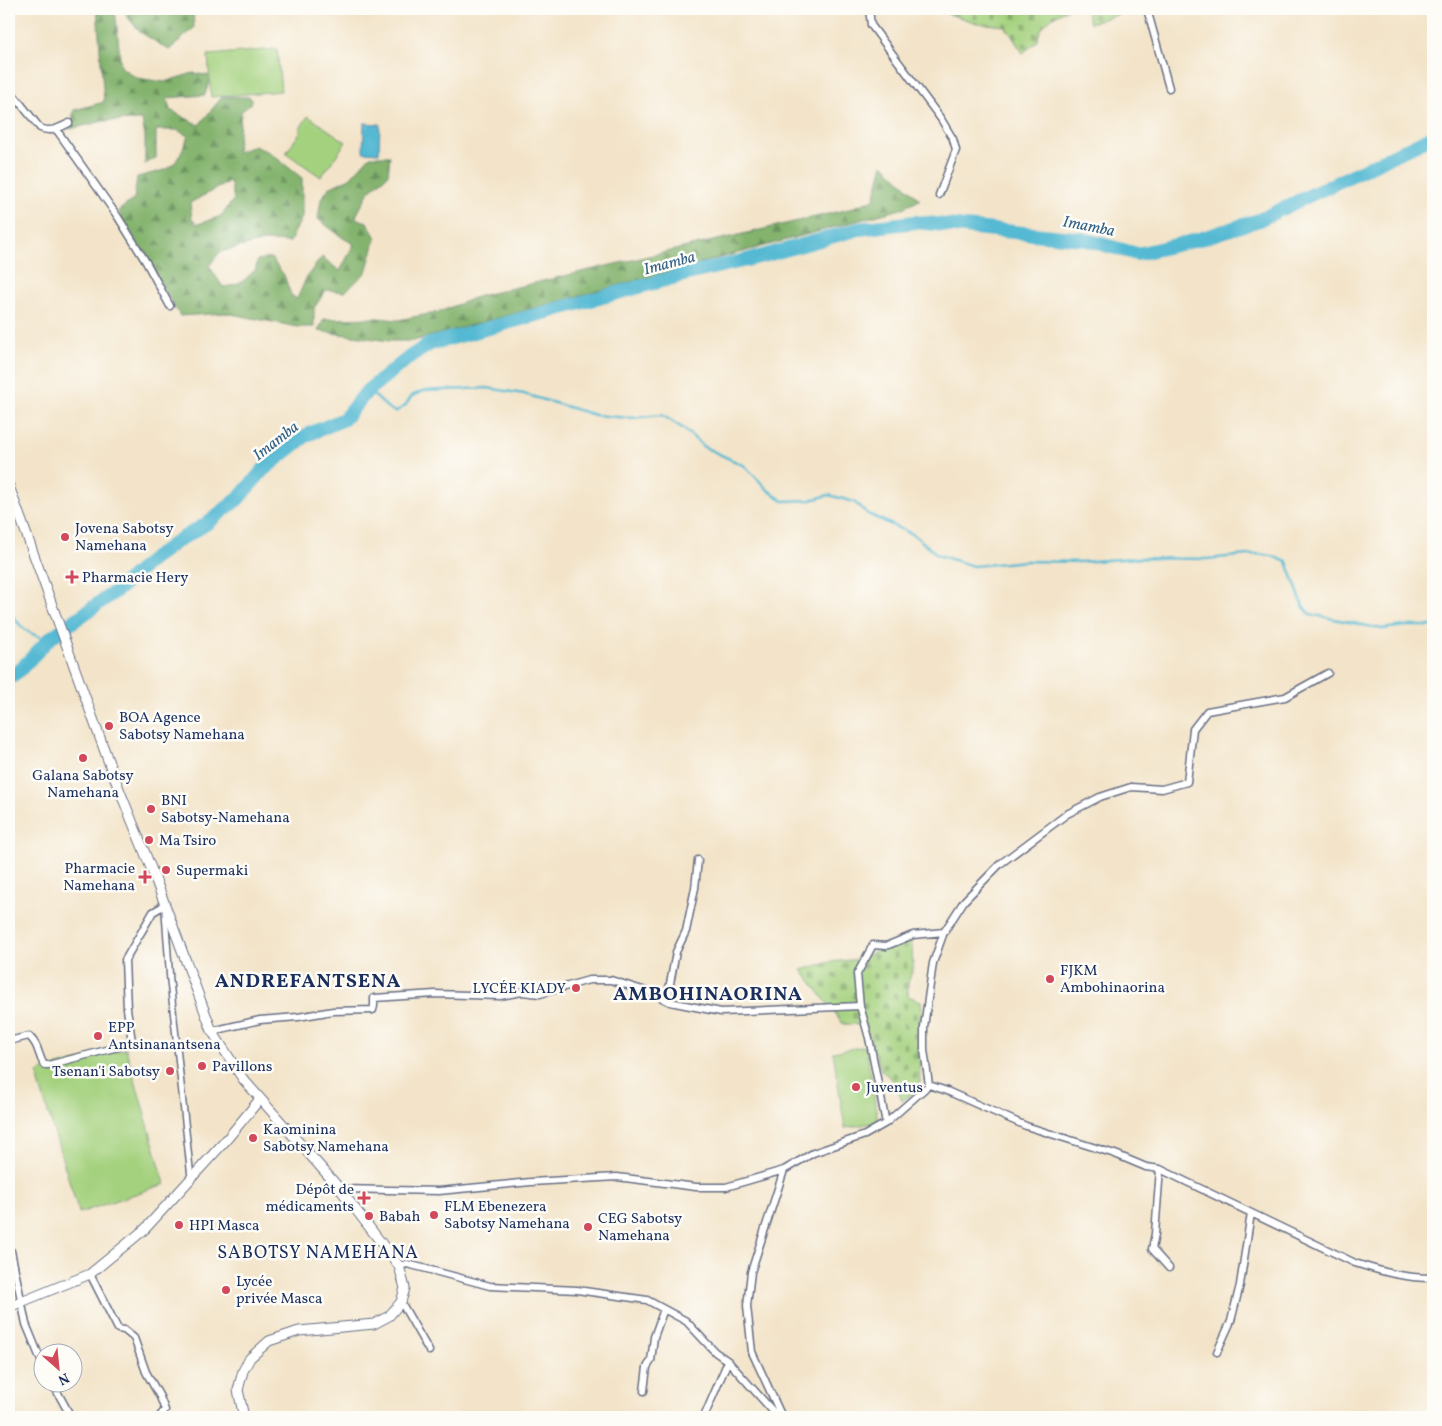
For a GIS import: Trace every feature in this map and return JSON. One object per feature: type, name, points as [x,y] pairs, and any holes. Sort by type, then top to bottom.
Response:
[{"type":"main road","points":[[9,486],[113,774],[212,1030],[240,1075],[340,1189],[399,1266],[405,1288],[401,1302],[389,1316],[374,1324],[299,1331],[269,1341],[250,1358],[243,1371],[238,1390],[244,1417]]},
{"type":"main road","points":[[9,1307],[22,1300],[90,1274],[146,1230],[260,1099]]},
{"type":"street","points":[[869,9],[871,25],[941,119],[953,139],[956,150],[939,195]]},
{"type":"street","points":[[1147,9],[1169,88]]},
{"type":"street","points":[[9,90],[40,128],[46,131],[56,130],[69,123]]},
{"type":"street","points":[[56,130],[118,217],[170,306]]},
{"type":"street","points":[[929,1085],[924,1050],[927,998],[932,963],[944,932],[964,901],[1000,864],[1067,814],[1100,796],[1131,787],[1162,789],[1188,782],[1193,729],[1207,712],[1285,697],[1328,672]]},
{"type":"street","points":[[670,1002],[669,989],[676,952],[686,931],[698,860]]},
{"type":"street","points":[[9,1041],[29,1036],[37,1044],[44,1065],[132,1041],[125,960],[153,912],[165,905],[168,962],[192,1178]]},
{"type":"street","points":[[886,1123],[869,1038],[860,1006],[856,974],[873,945],[886,946],[913,935],[944,932]]},
{"type":"street","points":[[212,1030],[260,1020],[298,1017],[333,1011],[373,1010],[374,998],[435,994],[500,996],[522,992],[540,994],[589,980],[610,980],[630,985],[670,1002],[721,1012],[860,1006]]},
{"type":"street","points":[[340,1189],[439,1191],[531,1182],[617,1177],[696,1187],[726,1187],[784,1170],[813,1152],[865,1135],[886,1123],[929,1085]]},
{"type":"street","points":[[929,1085],[948,1091],[1026,1126],[1116,1154],[1146,1167],[1160,1169],[1355,1263],[1410,1278],[1433,1278]]},
{"type":"street","points":[[1160,1169],[1152,1249],[1169,1268]]},
{"type":"street","points":[[780,1417],[752,1352],[747,1306],[751,1272],[784,1170]]},
{"type":"street","points":[[1217,1352],[1231,1321],[1240,1286],[1251,1213]]},
{"type":"street","points":[[11,1251],[26,1324],[34,1344]]},
{"type":"street","points":[[399,1266],[407,1264],[490,1286],[578,1290],[647,1300],[686,1321],[780,1417]]},
{"type":"street","points":[[90,1274],[118,1329],[124,1330],[134,1338],[146,1372],[165,1410],[159,1417]]},
{"type":"street","points":[[401,1302],[430,1351]]},
{"type":"street","points":[[644,1390],[647,1368],[651,1361],[654,1337],[664,1309]]},
{"type":"street","points":[[704,1417],[728,1362]]},
{"type":"street","points":[[58,1394],[71,1417]]},
{"type":"green space","points":[[97,9],[115,9],[121,67],[137,78],[164,82],[193,73],[211,76],[205,95],[167,98],[170,110],[199,125],[222,97],[250,97],[252,102],[241,112],[237,152],[254,146],[269,152],[302,178],[302,217],[290,242],[264,241],[220,252],[209,266],[223,287],[238,284],[245,279],[256,269],[257,260],[271,258],[284,275],[291,295],[297,299],[307,276],[322,257],[340,271],[354,244],[318,219],[321,199],[329,188],[350,178],[370,156],[390,156],[388,175],[369,191],[355,218],[367,222],[376,238],[366,272],[345,292],[326,290],[314,308],[314,327],[298,327],[226,313],[180,316],[118,211],[134,199],[137,177],[158,172],[171,166],[179,156],[188,136],[177,130],[156,130],[156,158],[145,164],[145,137],[142,120],[104,121],[70,129],[74,110],[104,102]],"holes":[[[230,181],[234,199],[221,216],[198,224],[192,220],[190,203]]]},
{"type":"green space","points":[[128,9],[191,9],[193,10],[194,28],[169,50],[140,32],[126,15]]},
{"type":"green space","points":[[933,9],[1068,9],[1048,21],[1041,30],[1038,41],[1023,53],[1005,26],[977,23]]},
{"type":"green space","points":[[1086,9],[1133,9],[1133,10],[1090,23]]},
{"type":"green space","points":[[277,49],[281,91],[211,97],[208,55]]},
{"type":"green space","points":[[308,116],[346,142],[321,177],[286,153],[301,131],[299,130]]},
{"type":"green space","points":[[883,164],[920,200],[901,209],[413,341],[389,341],[318,331],[324,319],[378,318],[398,320],[439,312],[479,296],[849,209],[874,199]]},
{"type":"green space","points":[[906,940],[912,943],[913,969],[908,983],[908,996],[921,1001],[922,1009],[919,1030],[920,1087],[902,1101],[895,1082],[881,1070],[865,1025],[843,1024],[802,970],[830,962],[862,959],[876,950],[885,949]]},
{"type":"green space","name":"Juventus","points":[[866,1046],[878,1122],[845,1128],[833,1052]]},
{"type":"green space","points":[[126,1049],[165,1184],[79,1213],[39,1083],[38,1073],[45,1069]]},
{"type":"water","points":[[364,123],[380,124],[379,153],[363,152]]},
{"type":"waterway","name":"Imamba","points":[[9,678],[20,670],[49,639],[120,588],[149,562],[176,542],[206,524],[238,499],[263,470],[307,435],[344,419],[368,390],[411,356],[430,344],[859,229],[915,222],[1083,239],[1137,254],[1193,241],[1259,220],[1433,136]]},
{"type":"waterway","points":[[368,390],[395,412],[405,406],[412,396],[423,391],[487,388],[524,394],[595,415],[630,418],[662,415],[684,429],[704,447],[745,466],[768,490],[783,501],[811,500],[829,495],[854,502],[868,514],[914,535],[938,555],[973,566],[1027,561],[1080,562],[1135,558],[1207,559],[1258,554],[1272,556],[1287,562],[1303,606],[1310,614],[1382,629],[1405,626],[1433,626]]},
{"type":"waterway","points":[[9,610],[25,630],[49,639]]},
{"type":"place","name":"Jovena Sabotsy Namehana","points":[[65,537]]},
{"type":"place","name":"Pharmacie Hery","points":[[72,577]]},
{"type":"place","name":"BOA Agence Sabotsy Namehana","points":[[109,726]]},
{"type":"place","name":"Galana Sabotsy Namehana","points":[[83,758]]},
{"type":"place","name":"BNI Sabotsy-Namehana","points":[[151,809]]},
{"type":"place","name":"Ma Tsiro","points":[[149,840]]},
{"type":"place","name":"Supermaki","points":[[166,870]]},
{"type":"place","name":"Pharmacie Namehana","points":[[145,877]]},
{"type":"place","name":"FJKM Ambohinaorina","points":[[1050,979]]},
{"type":"place","name":"LYCÉE KIADY","points":[[576,988]]},
{"type":"place","name":"EPP Antsinanantsena","points":[[98,1036]]},
{"type":"place","name":"Pavillons","points":[[202,1066]]},
{"type":"place","name":"Tsenan'i Sabotsy","points":[[170,1071]]},
{"type":"place","name":"Juventus","points":[[856,1087]]},
{"type":"place","name":"Kaominina Sabotsy Namehana","points":[[253,1138]]},
{"type":"place","name":"Dépôt de médicaments","points":[[364,1198]]},
{"type":"place","name":"FLM Ebenezera Sabotsy Namehana","points":[[434,1215]]},
{"type":"place","name":"Babah","points":[[369,1216]]},
{"type":"place","name":"HPI Masca","points":[[179,1225]]},
{"type":"place","name":"CEG Sabotsy Namehana","points":[[588,1227]]},
{"type":"place","name":"Lycée privée Masca","points":[[226,1290]]},
{"type":"district","name":"ANDREFANTSENA","points":[[308,980]]},
{"type":"district","name":"AMBOHINAORINA","points":[[708,993]]},
{"type":"district","name":"SABOTSY NAMEHANA","points":[[318,1252]]}]
